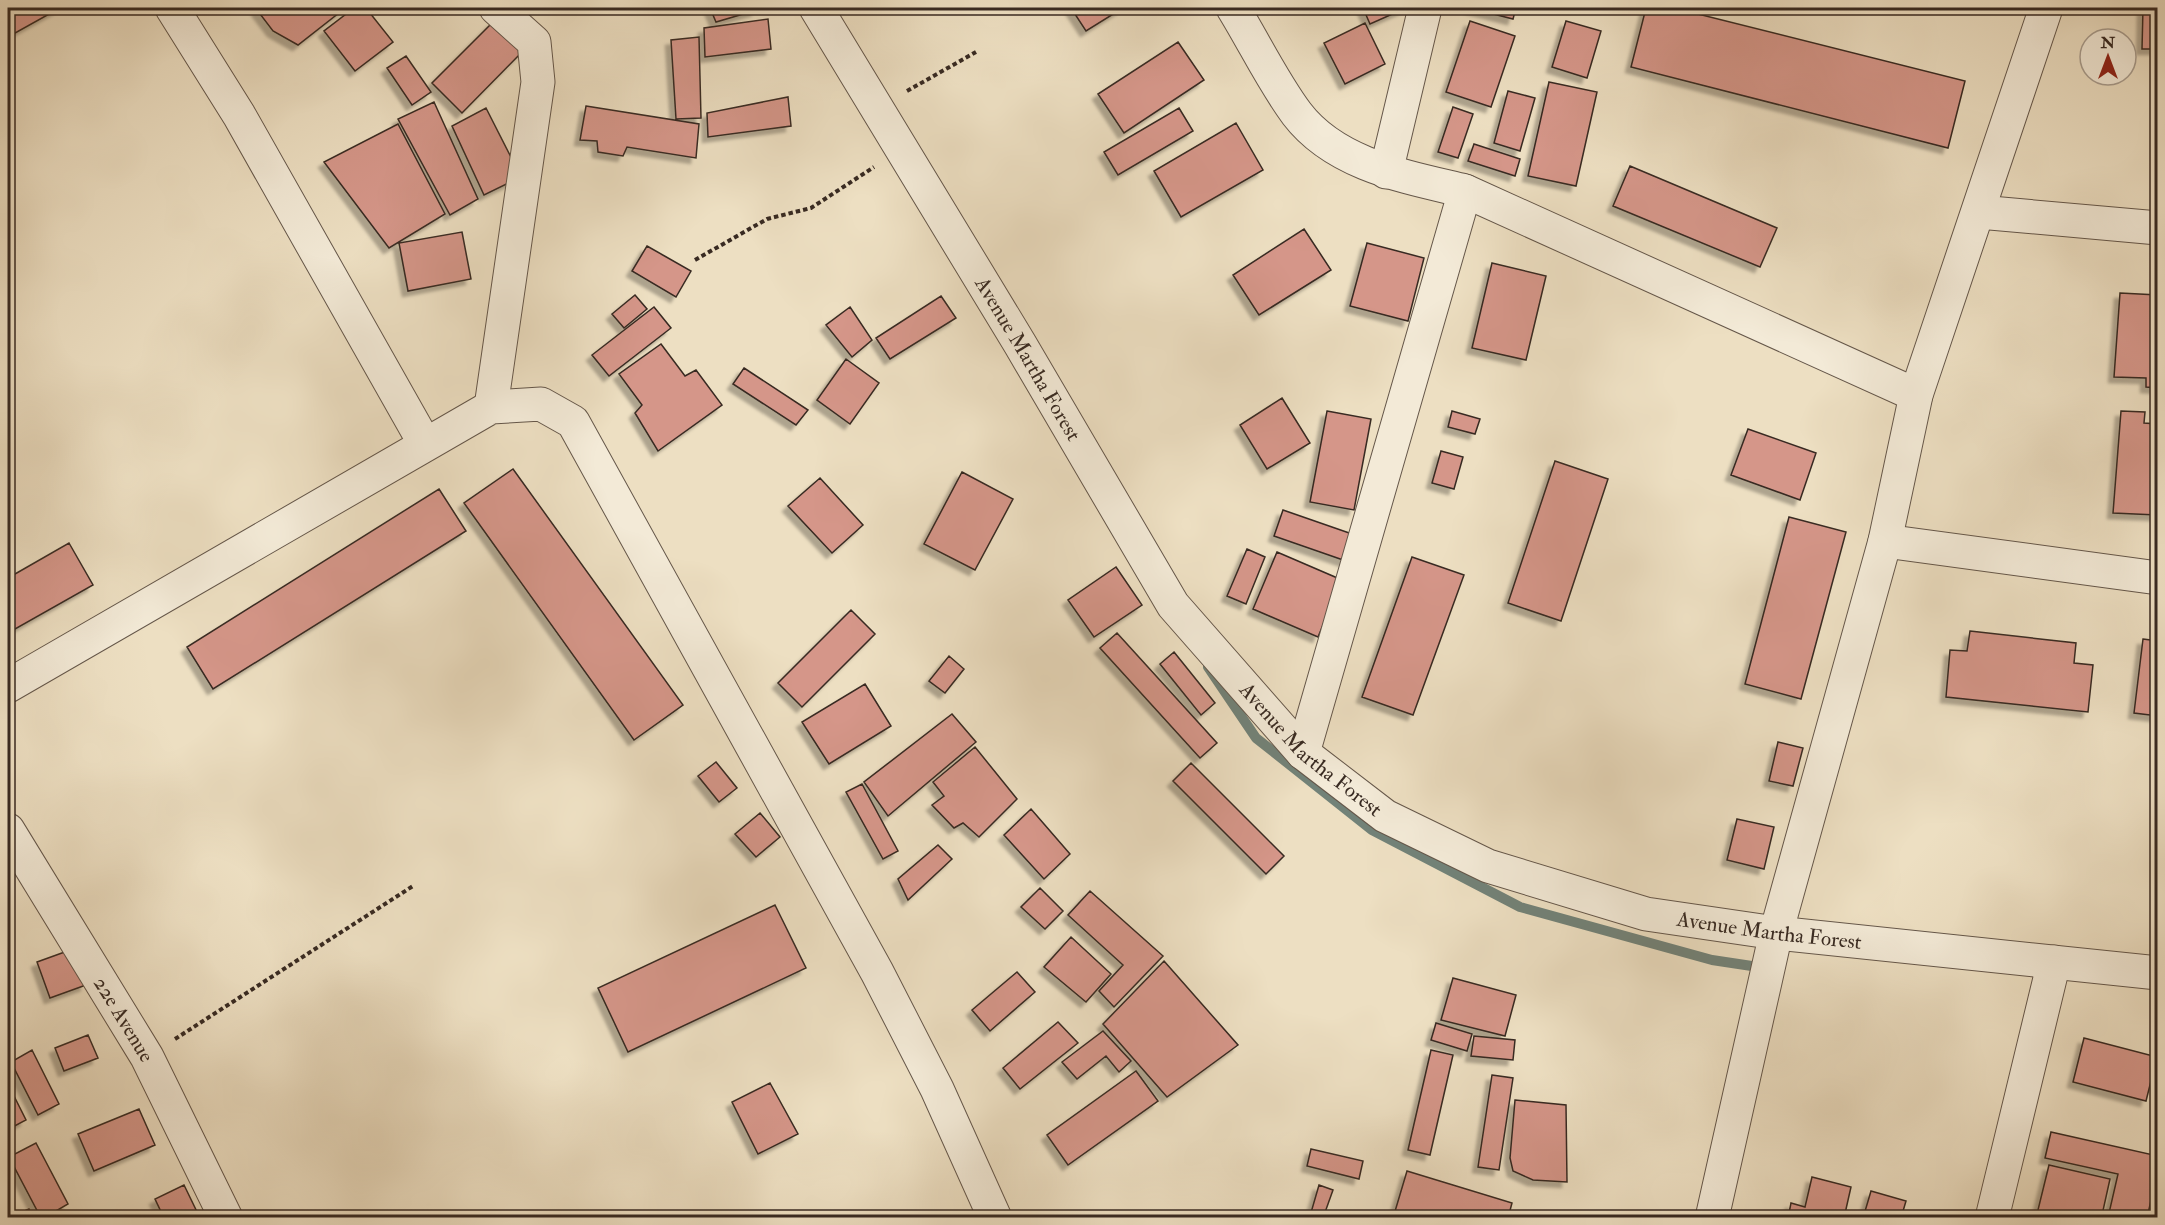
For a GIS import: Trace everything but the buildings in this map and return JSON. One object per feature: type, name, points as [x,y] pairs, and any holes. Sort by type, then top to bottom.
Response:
[{"type":"street","points":[[172,8],[240,115],[425,444]]},
{"type":"street","points":[[491,407],[538,82],[534,42],[496,8]]},
{"type":"street","name":"Avenue Martha Forest","points":[[816,8],[1020,344],[1173,605],[1303,753],[1385,816],[1488,866],[1646,914],[1776,933],[2157,973]]},
{"type":"street","points":[[1233,8],[1298,115],[1332,147],[1386,172],[1466,191],[1917,395]]},
{"type":"street","points":[[1386,172],[1425,8]]},
{"type":"street","points":[[1712,1218],[1776,933],[1886,541],[1917,395],[2046,8]]},
{"type":"street","points":[[1303,753],[1466,191]]},
{"type":"street","points":[[1979,212],[2157,228]]},
{"type":"street","points":[[8,686],[491,407],[541,404],[573,422],[877,972],[937,1089],[995,1218]]},
{"type":"street","points":[[1886,541],[2157,578]]},
{"type":"street","name":"22e Avenue","points":[[8,830],[147,1058],[226,1218]]},
{"type":"street","points":[[1992,1218],[2054,963]]},
{"type":"path","points":[[877,108],[976,51]]},
{"type":"path","points":[[695,260],[767,219],[811,208],[865,171]]},
{"type":"path","points":[[147,1058],[413,886]]},
{"type":"waterway","points":[[1208,667],[1256,738],[1372,830],[1520,907],[1712,960],[1765,968]]}]
